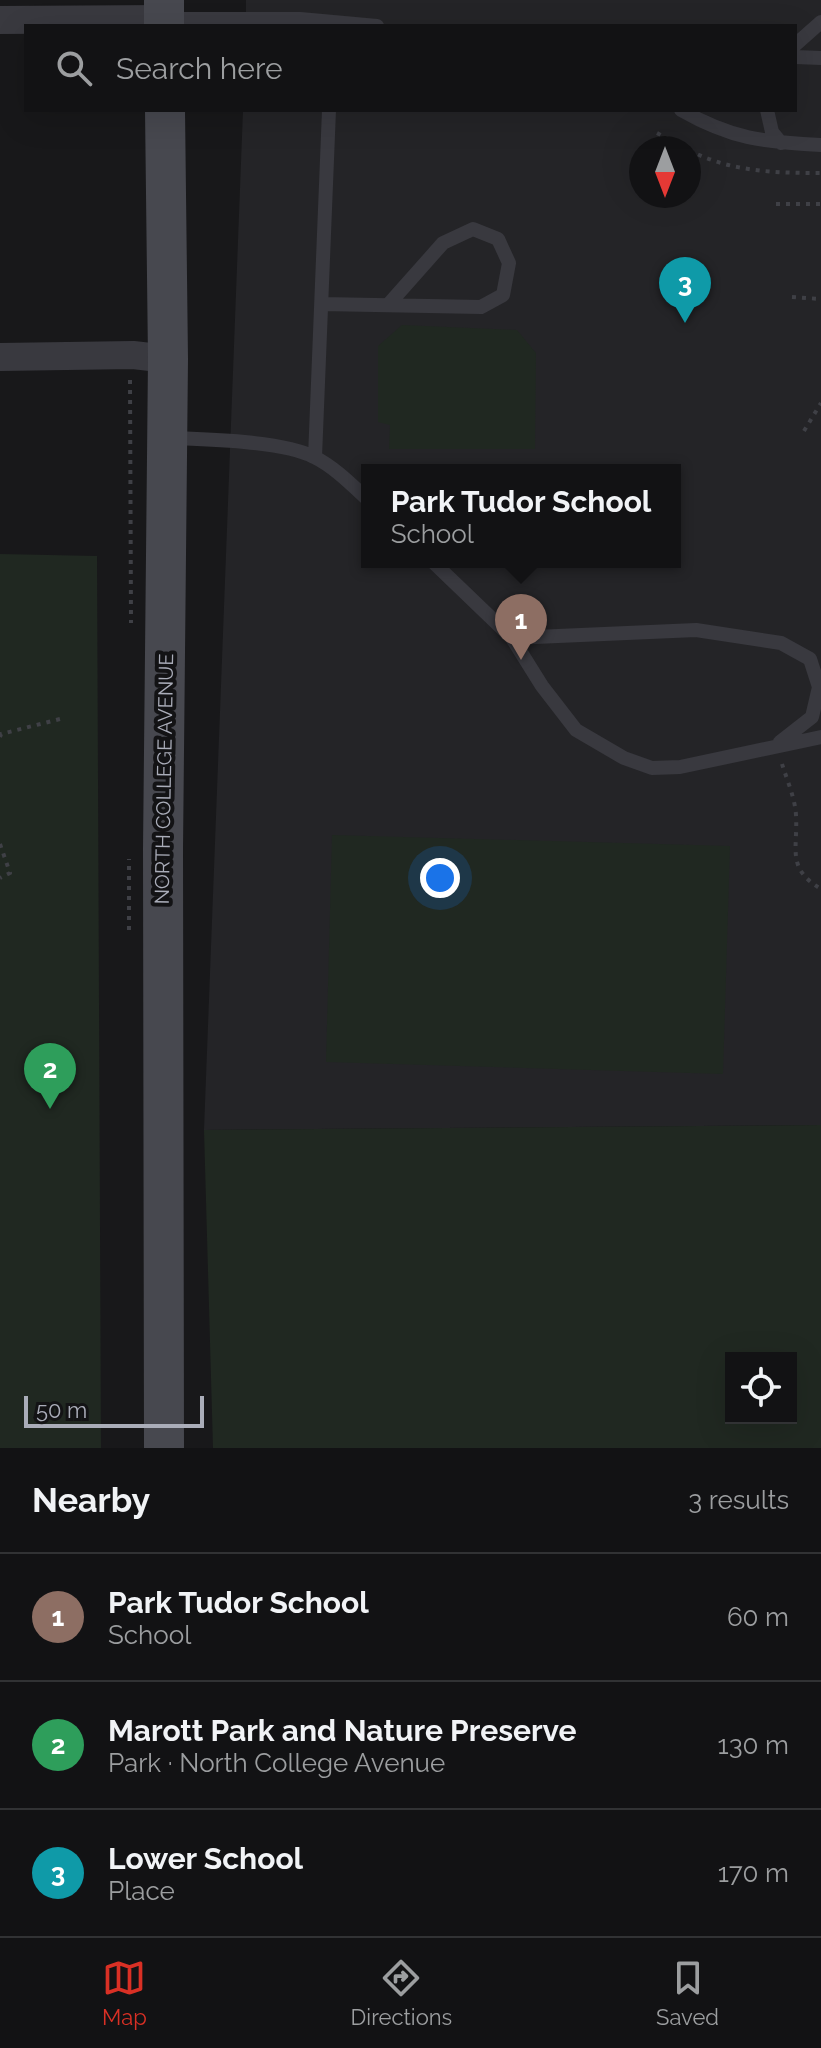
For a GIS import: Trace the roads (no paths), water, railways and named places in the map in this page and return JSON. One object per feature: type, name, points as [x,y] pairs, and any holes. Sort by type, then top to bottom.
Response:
[{"type":"main road","name":"NORTH COLLEGE AVENUE","points":[[164,1448],[163,849],[168,359],[165,112]]},
{"type":"street","points":[[0,20],[164,15]]},
{"type":"street","points":[[0,357],[133,355],[168,359]]},
{"type":"lane","points":[[164,15],[331,24]]},
{"type":"lane","points":[[797,43],[821,22]]},
{"type":"lane","points":[[797,57],[821,58]]},
{"type":"lane","points":[[315,457],[329,112]]},
{"type":"lane","points":[[684,112],[709,126],[759,141],[821,145]]},
{"type":"lane","points":[[767,112],[772,132],[781,143]]},
{"type":"lane","points":[[322,304],[481,307],[503,295],[509,263],[498,239],[473,229],[443,243],[388,305]]},
{"type":"lane","points":[[167,438],[289,449],[315,457],[361,494]]},
{"type":"lane","points":[[439,568],[512,638],[542,686],[576,730],[624,758],[652,768],[680,767],[821,737]]},
{"type":"lane","points":[[512,638],[696,630],[781,643],[815,662],[819,687],[812,717],[777,745]]},
{"type":"place","name":"Lower School","points":[[685,323]]},
{"type":"place","name":"Park Tudor School","points":[[521,660]]},
{"type":"place","name":"Marott Park and Nature Preserve","points":[[50,1109]]}]
